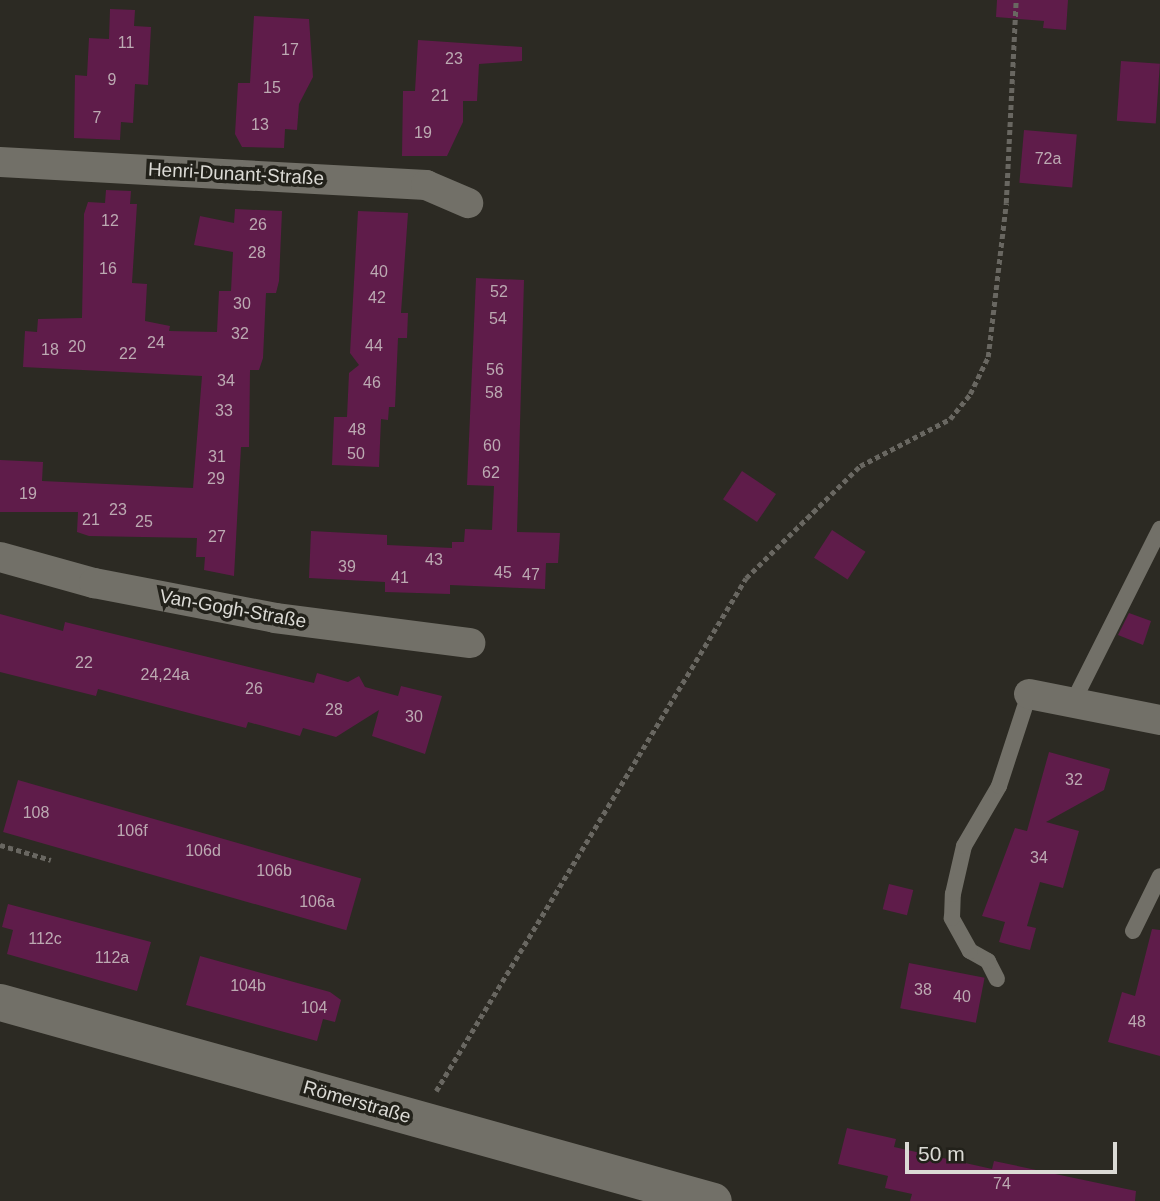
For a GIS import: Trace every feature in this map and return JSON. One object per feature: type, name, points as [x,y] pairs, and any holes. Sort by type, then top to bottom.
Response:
[{"type":"street","name":"Henri-Dunant-Straße","points":[[0,162],[426,185],[468,203]]},
{"type":"street","name":"Van-Gogh-Straße","points":[[0,557],[94,583],[275,618],[470,643]]},
{"type":"street","points":[[1029,694],[1160,720]]},
{"type":"street","name":"Römerstraße","points":[[0,1002],[713,1201]]},
{"type":"lane","points":[[1073,702],[1160,529]]},
{"type":"lane","points":[[997,979],[989,961],[970,951],[952,918],[953,894],[964,846],[999,786],[1029,694]]},
{"type":"lane","points":[[1133,931],[1160,876]]},
{"type":"path","points":[[419,1119],[746,578],[860,466],[950,419],[970,394],[988,357],[1004,216],[1016,0]]},
{"type":"path","points":[[0,845],[51,860]]},
{"type":"building","points":[[997,0],[1068,0],[1066,30],[1043,28],[1044,21],[996,17]]},
{"type":"building","points":[[110,9],[135,10],[134,26],[151,27],[148,85],[135,84],[133,123],[121,122],[120,140],[74,138],[75,75],[87,76],[89,38],[109,39]]},
{"type":"building","points":[[254,16],[309,19],[313,77],[299,104],[297,130],[285,129],[284,148],[242,147],[235,134],[238,83],[250,83]]},
{"type":"building","points":[[418,40],[522,47],[522,61],[479,64],[477,101],[463,101],[463,122],[447,156],[402,156],[403,91],[415,91]]},
{"type":"building","points":[[1121,61],[1160,64],[1156,124],[1117,121]]},
{"type":"building","points":[[1024,130],[1077,135],[1072,187],[1019,183]]},
{"type":"building","points":[[106,190],[131,191],[130,204],[137,204],[132,283],[147,284],[145,321],[170,326],[169,331],[217,332],[219,291],[231,291],[233,252],[194,245],[200,216],[234,223],[235,209],[282,211],[279,281],[276,293],[266,293],[263,358],[259,370],[250,370],[249,447],[241,447],[234,576],[204,570],[205,557],[196,557],[197,538],[89,536],[77,532],[78,512],[0,512],[0,460],[43,462],[42,481],[193,488],[202,376],[23,367],[25,331],[37,332],[38,319],[82,318],[84,214],[88,202],[105,203]]},
{"type":"building","points":[[358,211],[408,213],[401,313],[408,313],[407,338],[398,338],[395,407],[389,407],[388,420],[381,419],[379,467],[332,465],[334,417],[347,417],[349,373],[359,365],[350,353]]},
{"type":"building","points":[[476,278],[524,280],[517,532],[560,533],[558,563],[546,563],[545,589],[450,585],[450,594],[385,592],[385,582],[309,578],[311,531],[387,535],[387,545],[452,548],[452,542],[464,542],[465,529],[492,530],[494,486],[467,485]]},
{"type":"building","points":[[742,471],[776,494],[757,522],[723,499]]},
{"type":"building","points":[[832,530],[866,552],[848,579],[814,558]]},
{"type":"building","points":[[1129,613],[1151,621],[1143,645],[1118,635]]},
{"type":"building","points":[[0,614],[63,631],[65,622],[314,683],[317,673],[348,682],[359,676],[365,687],[398,696],[401,686],[442,696],[425,754],[372,736],[379,710],[336,737],[303,728],[300,736],[248,722],[246,728],[98,689],[96,696],[0,672]]},
{"type":"building","points":[[1049,752],[1110,769],[1104,790],[1046,822],[1079,831],[1063,888],[1040,882],[1027,926],[1036,928],[1030,950],[999,942],[1005,922],[982,916],[1015,828],[1027,831]]},
{"type":"building","points":[[18,780],[361,878],[346,930],[3,832]]},
{"type":"building","points":[[889,884],[913,890],[907,915],[883,909]]},
{"type":"building","points":[[8,904],[151,942],[137,991],[7,954],[13,930],[2,927]]},
{"type":"building","points":[[1152,929],[1160,930],[1160,1056],[1108,1042],[1122,992],[1135,996]]},
{"type":"building","points":[[200,956],[330,992],[341,1000],[335,1022],[323,1019],[317,1041],[186,1005]]},
{"type":"building","points":[[909,963],[985,978],[976,1023],[900,1008]]},
{"type":"building","points":[[847,1128],[896,1139],[894,1147],[992,1169],[994,1161],[1136,1191],[1135,1201],[910,1201],[912,1194],[885,1188],[888,1176],[838,1164]]}]
